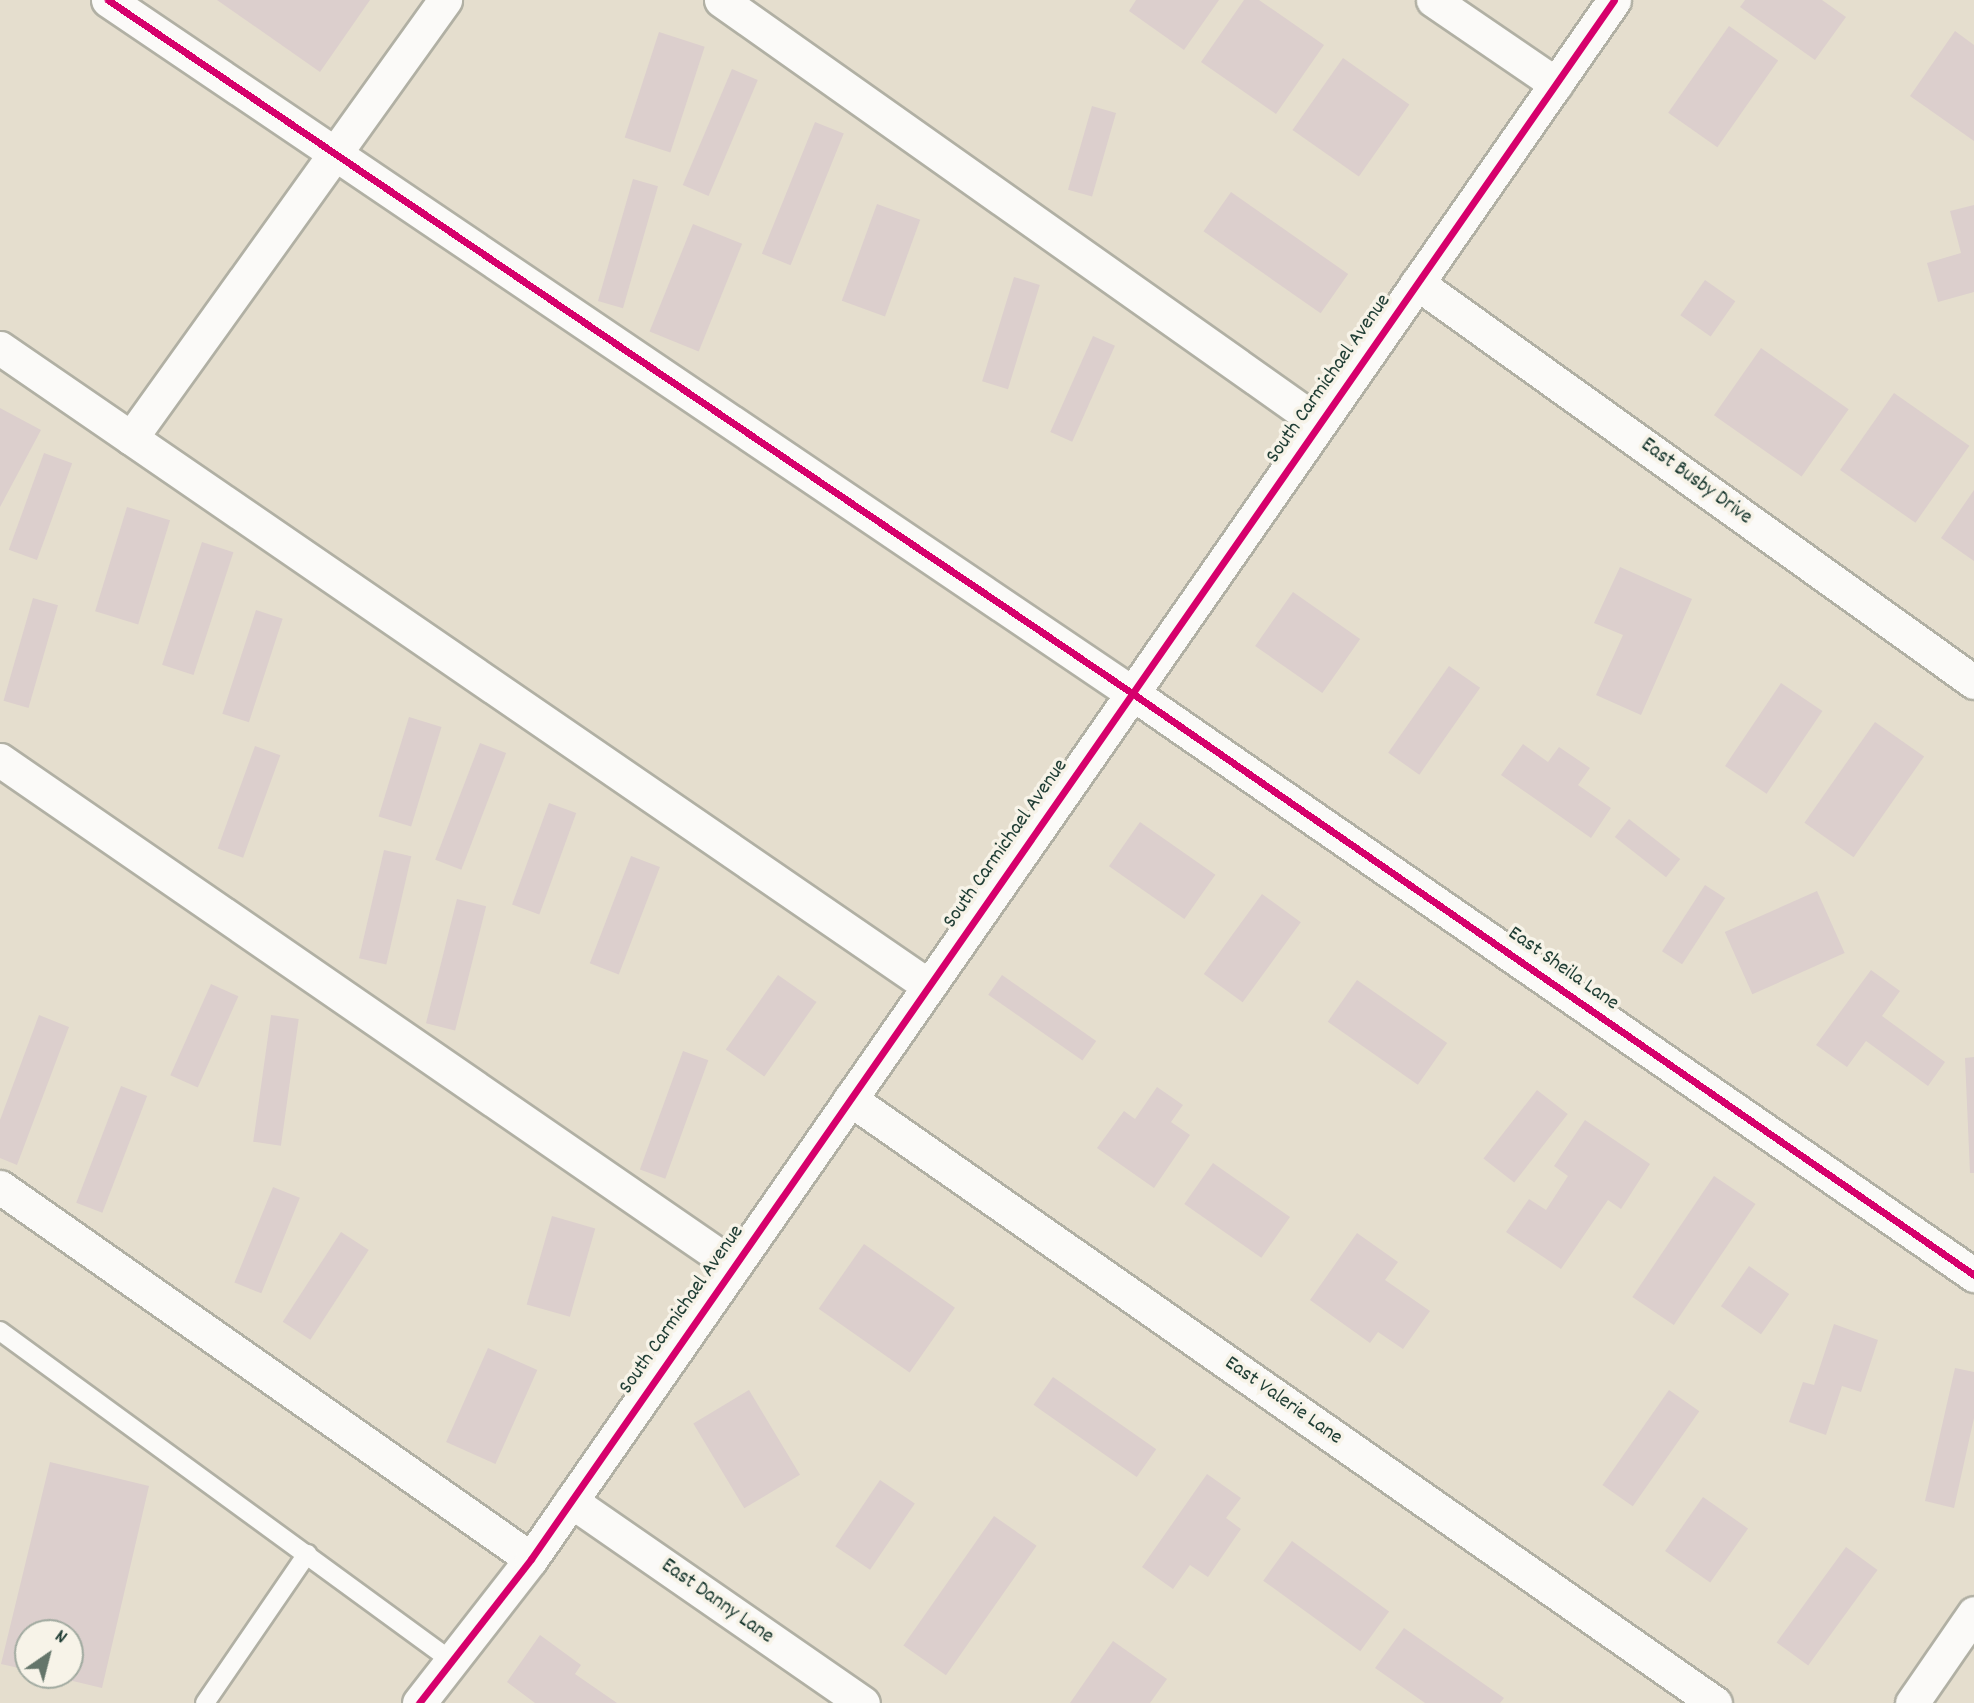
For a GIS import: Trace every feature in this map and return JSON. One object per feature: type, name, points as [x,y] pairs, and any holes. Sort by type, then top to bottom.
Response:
[{"type":"street","name":"East Sheila Lane","points":[[108,0],[1132,693],[1974,1275]]},
{"type":"street","points":[[131,438],[445,0]]},
{"type":"street","points":[[721,0],[1320,424]]},
{"type":"street","points":[[1433,0],[1556,84]]},
{"type":"street","name":"South Carmichael Avenue","points":[[419,1703],[449,1659],[531,1559],[1614,0]]},
{"type":"street","name":"East Busby Drive","points":[[1417,283],[1974,682]]},
{"type":"street","points":[[0,348],[929,986]]},
{"type":"street","points":[[0,760],[734,1266]]},
{"type":"street","name":"East Valerie Lane","points":[[850,1099],[1716,1703]]},
{"type":"street","points":[[0,1186],[531,1559]]},
{"type":"street","name":"East Danny Lane","points":[[571,1501],[863,1703]]},
{"type":"street","points":[[1912,1703],[1974,1613]]},
{"type":"lane","points":[[0,1331],[449,1659]]},
{"type":"lane","points":[[205,1703],[307,1554]]},
{"type":"building","points":[[217,0],[370,0],[320,72]]},
{"type":"building","points":[[1136,0],[1219,0],[1184,50],[1129,11]]},
{"type":"building","points":[[1244,0],[1259,0],[1324,45],[1276,114],[1201,62]]},
{"type":"building","points":[[1745,0],[1822,0],[1846,17],[1815,60],[1740,7]]},
{"type":"building","points":[[1729,26],[1778,60],[1717,147],[1668,113]]},
{"type":"building","points":[[1955,31],[1974,45],[1974,141],[1910,96]]},
{"type":"building","points":[[659,32],[705,47],[670,152],[625,138]]},
{"type":"building","points":[[1343,58],[1409,104],[1359,177],[1293,130]]},
{"type":"building","points":[[732,69],[758,80],[709,196],[683,185]]},
{"type":"building","points":[[1092,106],[1116,113],[1092,197],[1068,190]]},
{"type":"building","points":[[815,122],[844,134],[791,265],[762,254]]},
{"type":"building","points":[[633,179],[658,186],[623,308],[598,301]]},
{"type":"building","points":[[1231,192],[1348,274],[1321,313],[1203,231]]},
{"type":"building","points":[[877,204],[920,220],[885,317],[842,301]]},
{"type":"building","points":[[1974,205],[1974,292],[1938,302],[1927,263],[1961,253],[1950,211]]},
{"type":"building","points":[[693,224],[742,244],[699,351],[650,332]]},
{"type":"building","points":[[1014,277],[1040,285],[1008,389],[982,381]]},
{"type":"building","points":[[1705,280],[1735,301],[1711,336],[1680,315]]},
{"type":"building","points":[[1093,336],[1115,346],[1072,442],[1050,432]]},
{"type":"building","points":[[1761,348],[1849,409],[1802,477],[1714,415]]},
{"type":"building","points":[[1894,393],[1969,446],[1915,523],[1840,470]]},
{"type":"building","points":[[0,408],[41,430],[0,507]]},
{"type":"building","points":[[44,453],[72,463],[37,560],[9,550]]},
{"type":"building","points":[[1974,490],[1974,561],[1941,538]]},
{"type":"building","points":[[127,507],[170,520],[138,624],[95,611]]},
{"type":"building","points":[[202,542],[233,552],[194,675],[162,665]]},
{"type":"building","points":[[1620,567],[1692,599],[1641,715],[1596,695],[1623,635],[1594,623]]},
{"type":"building","points":[[1293,592],[1360,639],[1322,693],[1255,646]]},
{"type":"building","points":[[33,598],[58,605],[28,708],[4,701]]},
{"type":"building","points":[[256,610],[283,619],[249,722],[222,714]]},
{"type":"building","points":[[1449,666],[1480,688],[1419,775],[1388,753]]},
{"type":"building","points":[[1781,683],[1822,711],[1767,794],[1725,766]]},
{"type":"building","points":[[409,717],[442,727],[411,826],[379,816]]},
{"type":"building","points":[[1875,722],[1924,756],[1854,857],[1804,823]]},
{"type":"building","points":[[480,743],[506,753],[461,870],[435,860]]},
{"type":"building","points":[[1523,744],[1548,762],[1559,747],[1590,768],[1578,785],[1611,808],[1591,838],[1501,775]]},
{"type":"building","points":[[255,746],[280,755],[243,858],[218,848]]},
{"type":"building","points":[[549,803],[576,813],[539,914],[512,904]]},
{"type":"building","points":[[1629,819],[1680,859],[1666,877],[1615,837]]},
{"type":"building","points":[[1140,822],[1215,875],[1184,919],[1109,866]]},
{"type":"building","points":[[384,850],[411,856],[386,964],[359,958]]},
{"type":"building","points":[[631,856],[660,867],[619,974],[590,963]]},
{"type":"building","points":[[1705,885],[1725,898],[1682,964],[1662,951]]},
{"type":"building","points":[[1817,891],[1845,953],[1752,994],[1725,932]]},
{"type":"building","points":[[1262,894],[1301,922],[1243,1002],[1204,974]]},
{"type":"building","points":[[457,899],[486,906],[455,1030],[426,1023]]},
{"type":"building","points":[[1871,970],[1900,991],[1882,1016],[1945,1062],[1928,1086],[1866,1041],[1847,1067],[1816,1045]]},
{"type":"building","points":[[778,975],[817,1002],[764,1077],[726,1050]]},
{"type":"building","points":[[1002,975],[1096,1041],[1082,1061],[988,995]]},
{"type":"building","points":[[1357,980],[1447,1043],[1418,1085],[1328,1022]]},
{"type":"building","points":[[211,984],[238,996],[198,1088],[170,1075]]},
{"type":"building","points":[[39,1015],[69,1027],[17,1165],[0,1158],[0,1120]]},
{"type":"building","points":[[271,1015],[299,1019],[281,1146],[253,1142]]},
{"type":"building","points":[[683,1051],[708,1060],[665,1179],[640,1169]]},
{"type":"building","points":[[1974,1057],[1974,1173],[1970,1173],[1965,1058]]},
{"type":"building","points":[[121,1086],[147,1096],[102,1213],[76,1203]]},
{"type":"building","points":[[1157,1087],[1183,1105],[1171,1122],[1190,1135],[1154,1188],[1097,1148],[1124,1111],[1135,1119]]},
{"type":"building","points":[[1537,1090],[1568,1114],[1514,1183],[1483,1159]]},
{"type":"building","points":[[1585,1120],[1650,1164],[1621,1209],[1608,1200],[1561,1269],[1506,1232],[1529,1199],[1546,1210],[1568,1176],[1554,1166]]},
{"type":"building","points":[[1213,1163],[1290,1217],[1261,1258],[1184,1204]]},
{"type":"building","points":[[1714,1176],[1755,1204],[1674,1325],[1632,1297]]},
{"type":"building","points":[[273,1187],[300,1198],[261,1293],[234,1282]]},
{"type":"building","points":[[552,1216],[595,1228],[570,1317],[527,1304]]},
{"type":"building","points":[[341,1232],[369,1250],[310,1340],[283,1322]]},
{"type":"building","points":[[1357,1233],[1398,1262],[1385,1280],[1430,1311],[1403,1349],[1378,1332],[1370,1343],[1310,1300]]},
{"type":"building","points":[[864,1244],[955,1308],[910,1372],[819,1309]]},
{"type":"building","points":[[1749,1266],[1789,1294],[1761,1334],[1721,1306]]},
{"type":"building","points":[[1834,1324],[1878,1340],[1861,1392],[1842,1386],[1826,1435],[1789,1422],[1803,1382],[1814,1385]]},
{"type":"building","points":[[488,1348],[537,1370],[495,1464],[446,1442]]},
{"type":"building","points":[[1955,1368],[1974,1372],[1974,1418],[1954,1508],[1925,1501]]},
{"type":"building","points":[[1053,1377],[1156,1449],[1137,1477],[1033,1405]]},
{"type":"building","points":[[749,1390],[800,1475],[744,1508],[693,1423]]},
{"type":"building","points":[[1669,1390],[1699,1411],[1633,1506],[1602,1485]]},
{"type":"building","points":[[50,1462],[149,1486],[102,1688],[84,1684],[84,1619],[14,1619],[14,1667],[1,1664]]},
{"type":"building","points":[[1207,1474],[1241,1498],[1226,1518],[1241,1529],[1208,1577],[1190,1565],[1173,1589],[1142,1567]]},
{"type":"building","points":[[880,1480],[915,1503],[870,1570],[835,1546]]},
{"type":"building","points":[[1703,1497],[1748,1529],[1710,1583],[1665,1551]]},
{"type":"building","points":[[994,1516],[1037,1546],[946,1675],[903,1645]]},
{"type":"building","points":[[1292,1541],[1389,1612],[1360,1651],[1263,1581]]},
{"type":"building","points":[[1846,1547],[1878,1570],[1808,1665],[1777,1642]]},
{"type":"building","points":[[1404,1628],[1504,1698],[1500,1703],[1425,1703],[1375,1668]]},
{"type":"building","points":[[540,1635],[581,1665],[575,1674],[617,1703],[535,1703],[507,1682]]},
{"type":"building","points":[[1113,1641],[1167,1679],[1150,1703],[1070,1703]]},
{"type":"cycle path","points":[[108,0],[1132,693],[1974,1275]]},
{"type":"cycle path","points":[[419,1703],[531,1559],[1614,0]]}]
